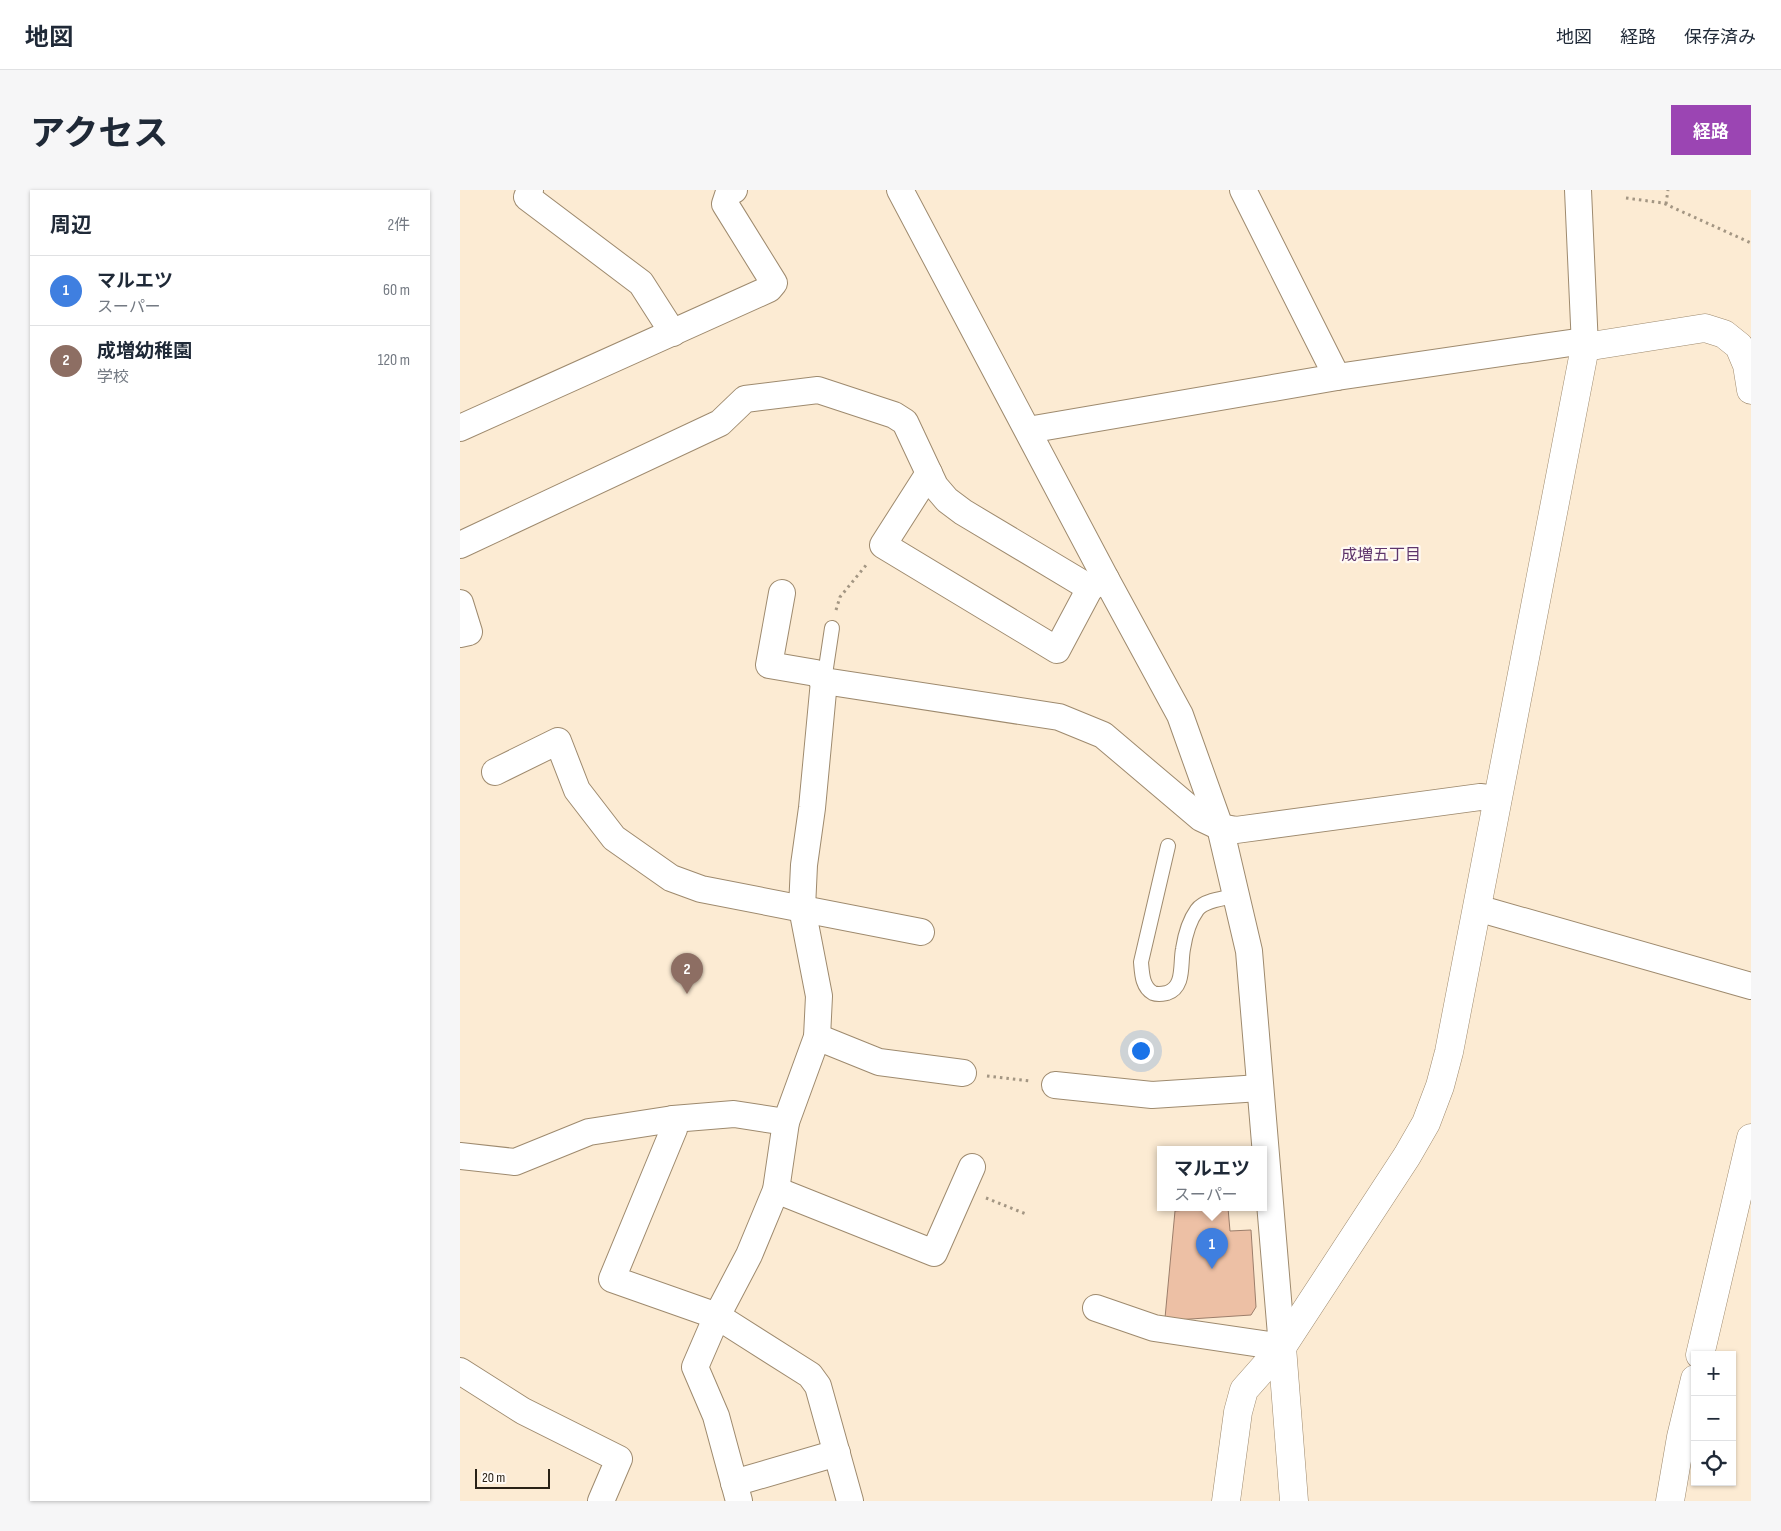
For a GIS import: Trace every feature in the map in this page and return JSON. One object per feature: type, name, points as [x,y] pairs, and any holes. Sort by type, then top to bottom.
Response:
[{"type":"street","points":[[530,190],[527,197],[642,283],[673,332]]},
{"type":"street","points":[[460,428],[769,289],[774,283],[725,204],[729,192],[734,190]]},
{"type":"street","points":[[1242,190],[1337,377]]},
{"type":"street","points":[[1226,1501],[1238,1412],[1244,1390],[1282,1347],[1407,1156],[1426,1123],[1440,1086],[1449,1052],[1585,344],[1578,190]]},
{"type":"street","points":[[904,192],[1028,430],[1098,583],[1180,715],[1220,827],[1249,950],[1265,1146]]},
{"type":"street","points":[[1028,430],[1337,377],[1705,328],[1724,334],[1739,346],[1747,365],[1751,390]]},
{"type":"street","points":[[460,545],[720,423],[745,399],[818,390],[894,415],[905,422],[935,486],[947,500],[963,512],[1098,583]]},
{"type":"street","points":[[929,472],[880,549],[1057,650],[1098,583]]},
{"type":"street","points":[[782,593],[769,665],[816,673],[824,681],[1058,717],[1103,735],[1201,818],[1220,827],[1236,830],[1480,797],[1498,799]]},
{"type":"street","points":[[460,603],[468,632],[460,634]]},
{"type":"street","points":[[824,681],[812,808],[804,865],[802,908],[819,996],[817,1037],[786,1122],[776,1190],[749,1255],[717,1316],[695,1367],[716,1416],[737,1492],[837,1453]]},
{"type":"street","points":[[495,772],[558,741],[577,790],[614,838],[671,878],[701,888],[921,932]]},
{"type":"street","points":[[1477,908],[1751,986]]},
{"type":"street","points":[[817,1037],[879,1062],[963,1073]]},
{"type":"street","points":[[1055,1085],[1152,1094],[1260,1088]]},
{"type":"street","points":[[460,1156],[515,1162],[588,1132],[673,1119],[734,1114],[786,1122]]},
{"type":"street","points":[[673,1119],[674,1129],[612,1279],[717,1316],[810,1374],[818,1386],[850,1501]]},
{"type":"street","points":[[1701,1351],[1751,1138]]},
{"type":"street","points":[[1267,1170],[1294,1501]]},
{"type":"street","points":[[776,1190],[934,1253],[967,1178]]},
{"type":"street","points":[[1096,1308],[1154,1328],[1282,1347]]},
{"type":"street","points":[[460,1371],[523,1411],[619,1459],[601,1501]]},
{"type":"street","points":[[1670,1501],[1681,1437],[1691,1396]]},
{"type":"lane","points":[[824,681],[832,628]]},
{"type":"lane","points":[[1168,846],[1141,962],[1143,982],[1151,992],[1161,995],[1173,991],[1180,980],[1187,931],[1198,908],[1212,901],[1236,896]]},
{"type":"path","points":[[1666,204],[1668,190]]},
{"type":"path","points":[[1626,198],[1666,204],[1751,243]]},
{"type":"path","points":[[832,628],[840,597],[880,549]]},
{"type":"path","points":[[963,1073],[1055,1085]]},
{"type":"path","points":[[967,1178],[1026,1214]]},
{"type":"building","points":[[1175,1211],[1228,1211],[1230,1231],[1251,1230],[1256,1307],[1251,1315],[1175,1320],[1165,1318]]},
{"type":"place","name":"成増幼稚園","points":[[687,994]]},
{"type":"place","name":"マルエツ","points":[[1212,1269]]},
{"type":"district","name":"成増五丁目","points":[[1381,554]]}]
